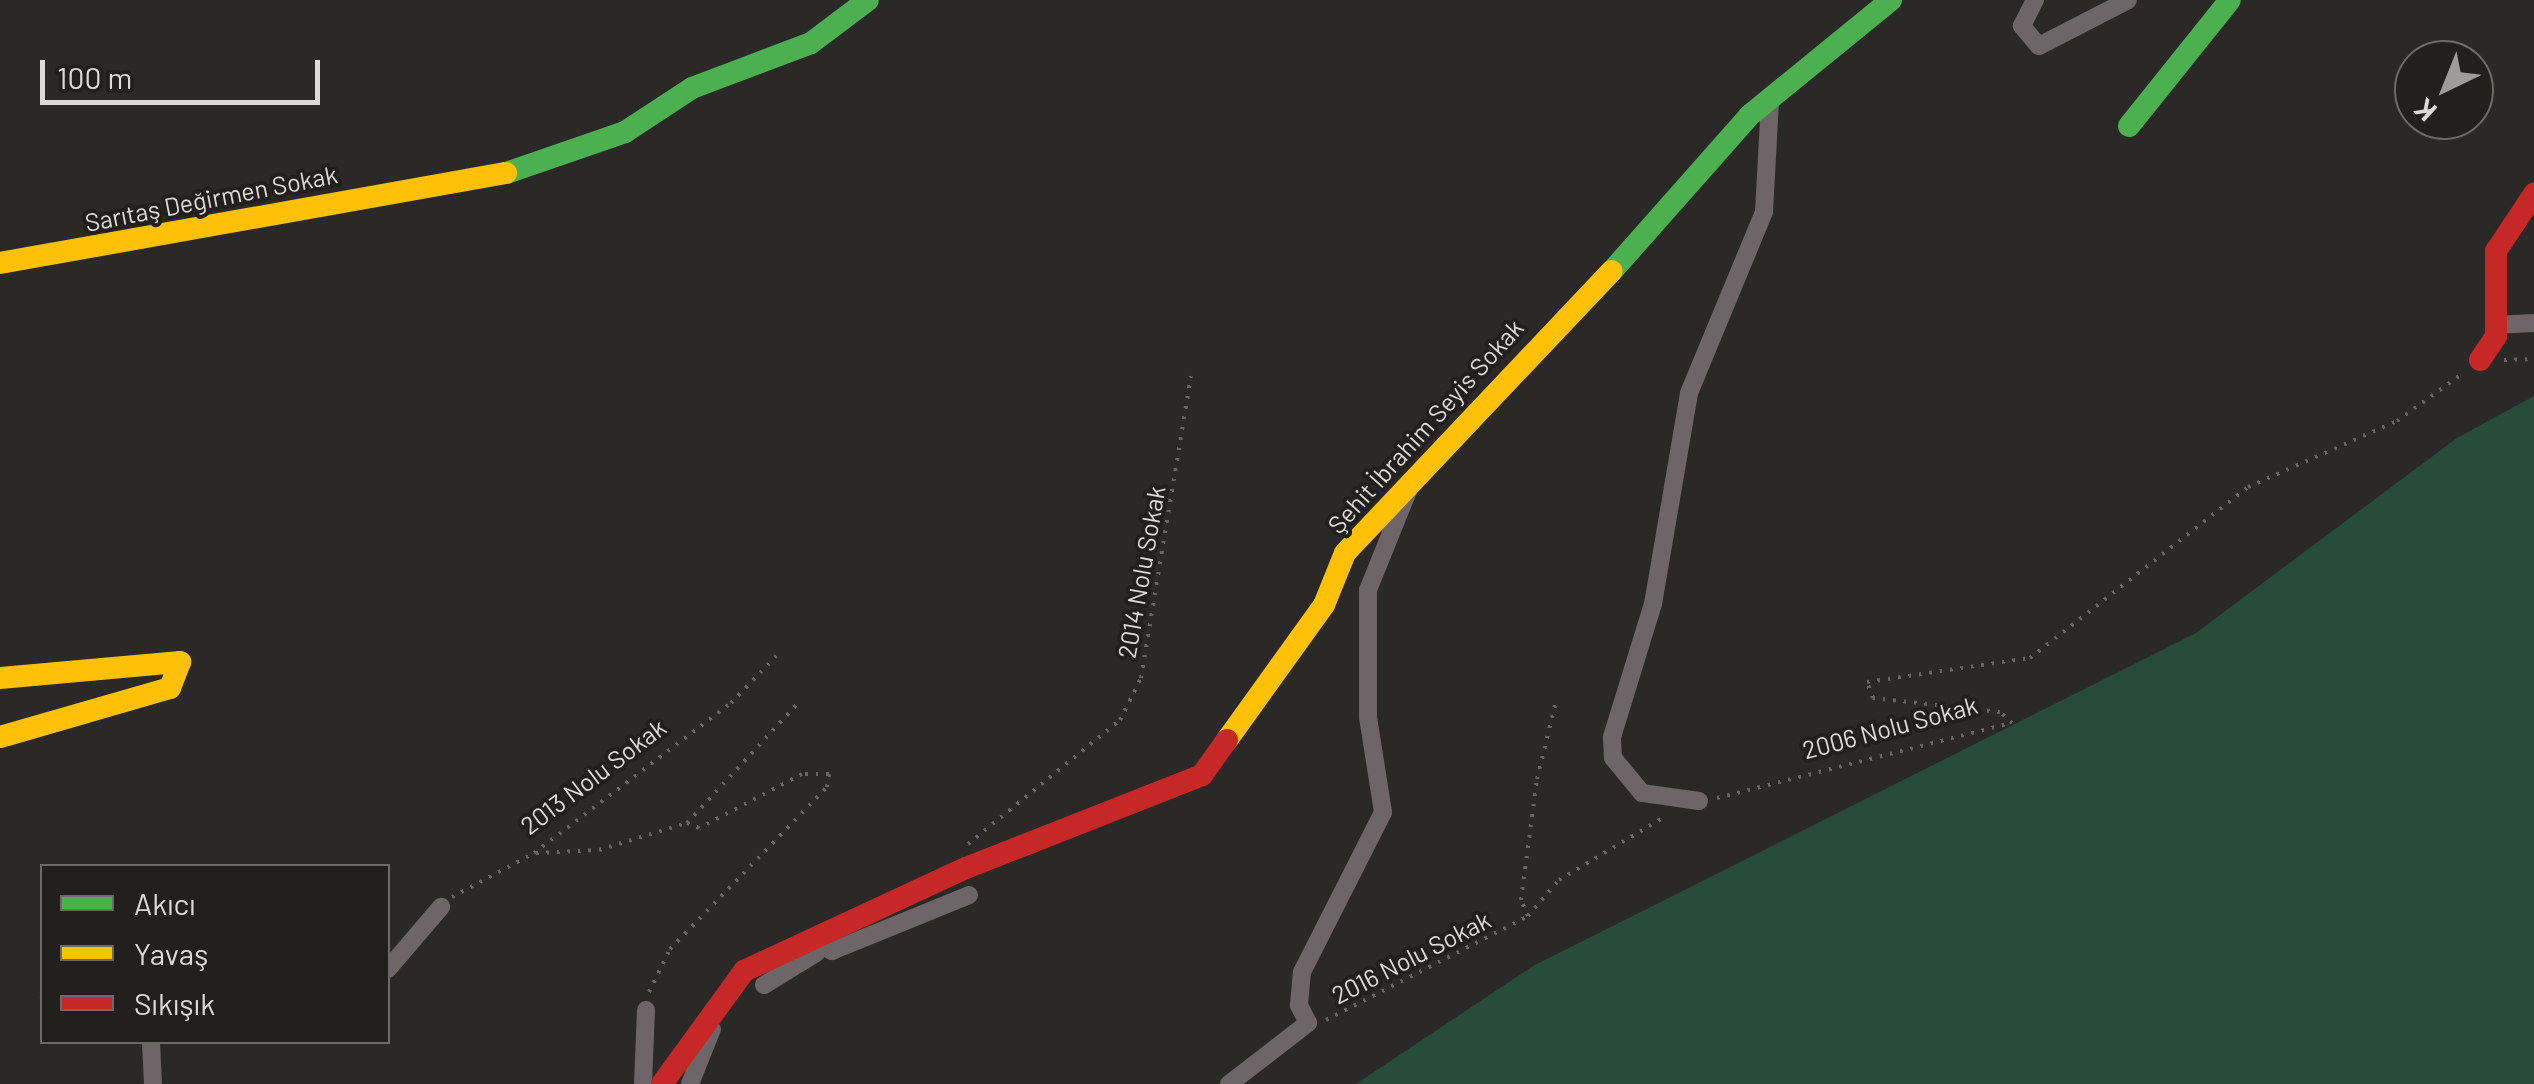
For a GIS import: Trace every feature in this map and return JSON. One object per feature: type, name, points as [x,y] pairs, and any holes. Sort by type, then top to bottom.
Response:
[{"type":"street","name":"Sarıtaş Değirmen Sokak","points":[[0,263],[312,201],[430,192],[544,163],[625,132],[692,88],[812,43],[868,0]]},
{"type":"street","name":"Şehit İbrahim Seyis Sokak","points":[[662,1084],[725,991],[744,971],[953,874],[1202,775],[1324,606],[1345,553],[1416,473],[1770,102],[1891,0]]},
{"type":"street","points":[[2036,0],[2022,26],[2039,46],[2128,0]]},
{"type":"street","points":[[2129,126],[2230,0]]},
{"type":"street","points":[[1699,801],[1642,793],[1613,758],[1612,737],[1654,604],[1688,394],[1761,225],[1770,102]]},
{"type":"street","points":[[2480,360],[2495,325],[2496,252],[2534,194]]},
{"type":"street","points":[[2495,325],[2534,323]]},
{"type":"street","points":[[1229,1084],[1308,1023],[1299,1005],[1307,959],[1383,812],[1368,717],[1368,590],[1416,473]]},
{"type":"street","points":[[0,678],[180,662],[170,688],[0,738]]},
{"type":"street","points":[[812,940],[832,950],[968,894]]},
{"type":"street","points":[[390,966],[440,907]]},
{"type":"street","points":[[764,985],[816,953],[812,940]]},
{"type":"street","points":[[690,1084],[725,991]]},
{"type":"street","points":[[644,1084],[646,1010]]},
{"type":"street","points":[[151,1044],[153,1084]]},
{"type":"path","name":"2006 Nolu Sokak","points":[[1699,801],[2012,723],[2000,712],[1873,698],[1867,682],[2030,658],[2248,487],[2397,421],[2480,360]]},
{"type":"path","name":"2014 Nolu Sokak","points":[[953,874],[983,827],[1061,776],[1120,720],[1141,678],[1191,376]]},
{"type":"path","name":"2013 Nolu Sokak","points":[[440,907],[534,853],[732,703],[780,653]]},
{"type":"path","name":"2016 Nolu Sokak","points":[[1528,916],[1521,900],[1537,780],[1556,700]]},
{"type":"path","points":[[534,853],[599,850],[687,823],[798,703]]},
{"type":"path","points":[[646,1010],[661,960],[784,835],[829,774],[802,774],[699,828],[687,823]]},
{"type":"path","name":"2016 Nolu Sokak","points":[[1308,1023],[1528,916],[1559,880],[1621,836],[1699,801]]},
{"type":"green space","points":[[2534,396],[2534,1084],[1356,1084],[1533,966],[2196,633],[2457,438]]},
{"type":"traffic: fast","points":[[506,173],[625,132],[692,88],[811,43],[868,0]]},
{"type":"traffic: fast","points":[[1612,271],[1750,115],[1891,0]]},
{"type":"traffic: fast","points":[[2129,126],[2230,0]]},
{"type":"traffic: slow","points":[[0,263],[506,173]]},
{"type":"traffic: slow","points":[[1227,740],[1324,605],[1345,553],[1612,271]]},
{"type":"traffic: slow","points":[[0,678],[180,662],[170,688],[0,737]]},
{"type":"traffic: jam","points":[[2480,360],[2496,336],[2496,251],[2534,194]]},
{"type":"traffic: jam","points":[[662,1084],[744,971],[966,868],[1202,775],[1227,740]]}]
